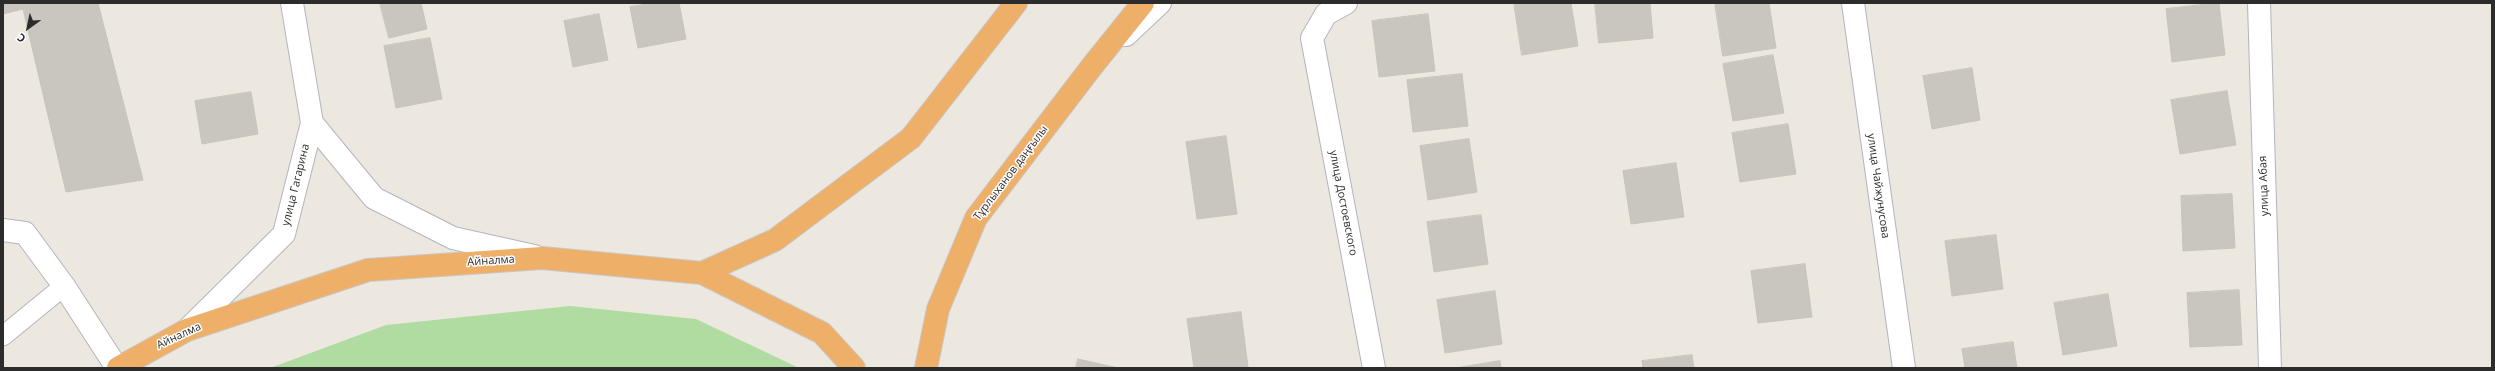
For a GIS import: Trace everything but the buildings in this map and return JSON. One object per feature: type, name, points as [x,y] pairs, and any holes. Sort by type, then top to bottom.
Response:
[{"type":"highway","points":[[702,273],[775,240],[911,138],[1016,3]]},
{"type":"highway","name":"Тұрлыханов даңғылы","points":[[926,368],[938,309],[976,218],[1092,65],[1144,3]]},
{"type":"highway","name":"Айналма","points":[[117,368],[187,330],[368,270],[542,258],[702,273],[822,333],[854,368]]},
{"type":"street","name":"улица Гагарина","points":[[187,330],[284,234],[312,123],[292,3]]},
{"type":"street","points":[[1092,65],[1160,3]]},
{"type":"street","name":"улица Достоевского","points":[[1346,3],[1326,14],[1312,38],[1374,368]]},
{"type":"street","name":"улица Чайжунусова","points":[[1853,3],[1904,368]]},
{"type":"street","name":"улица Абая","points":[[2259,3],[2270,368]]},
{"type":"street","points":[[312,123],[374,198],[453,238],[542,258]]},
{"type":"street","points":[[3,230],[25,233],[64,286],[117,368]]},
{"type":"lane","points":[[3,336],[64,286]]},
{"type":"green space","points":[[570,306],[696,319],[799,368],[270,368],[386,325]]}]
